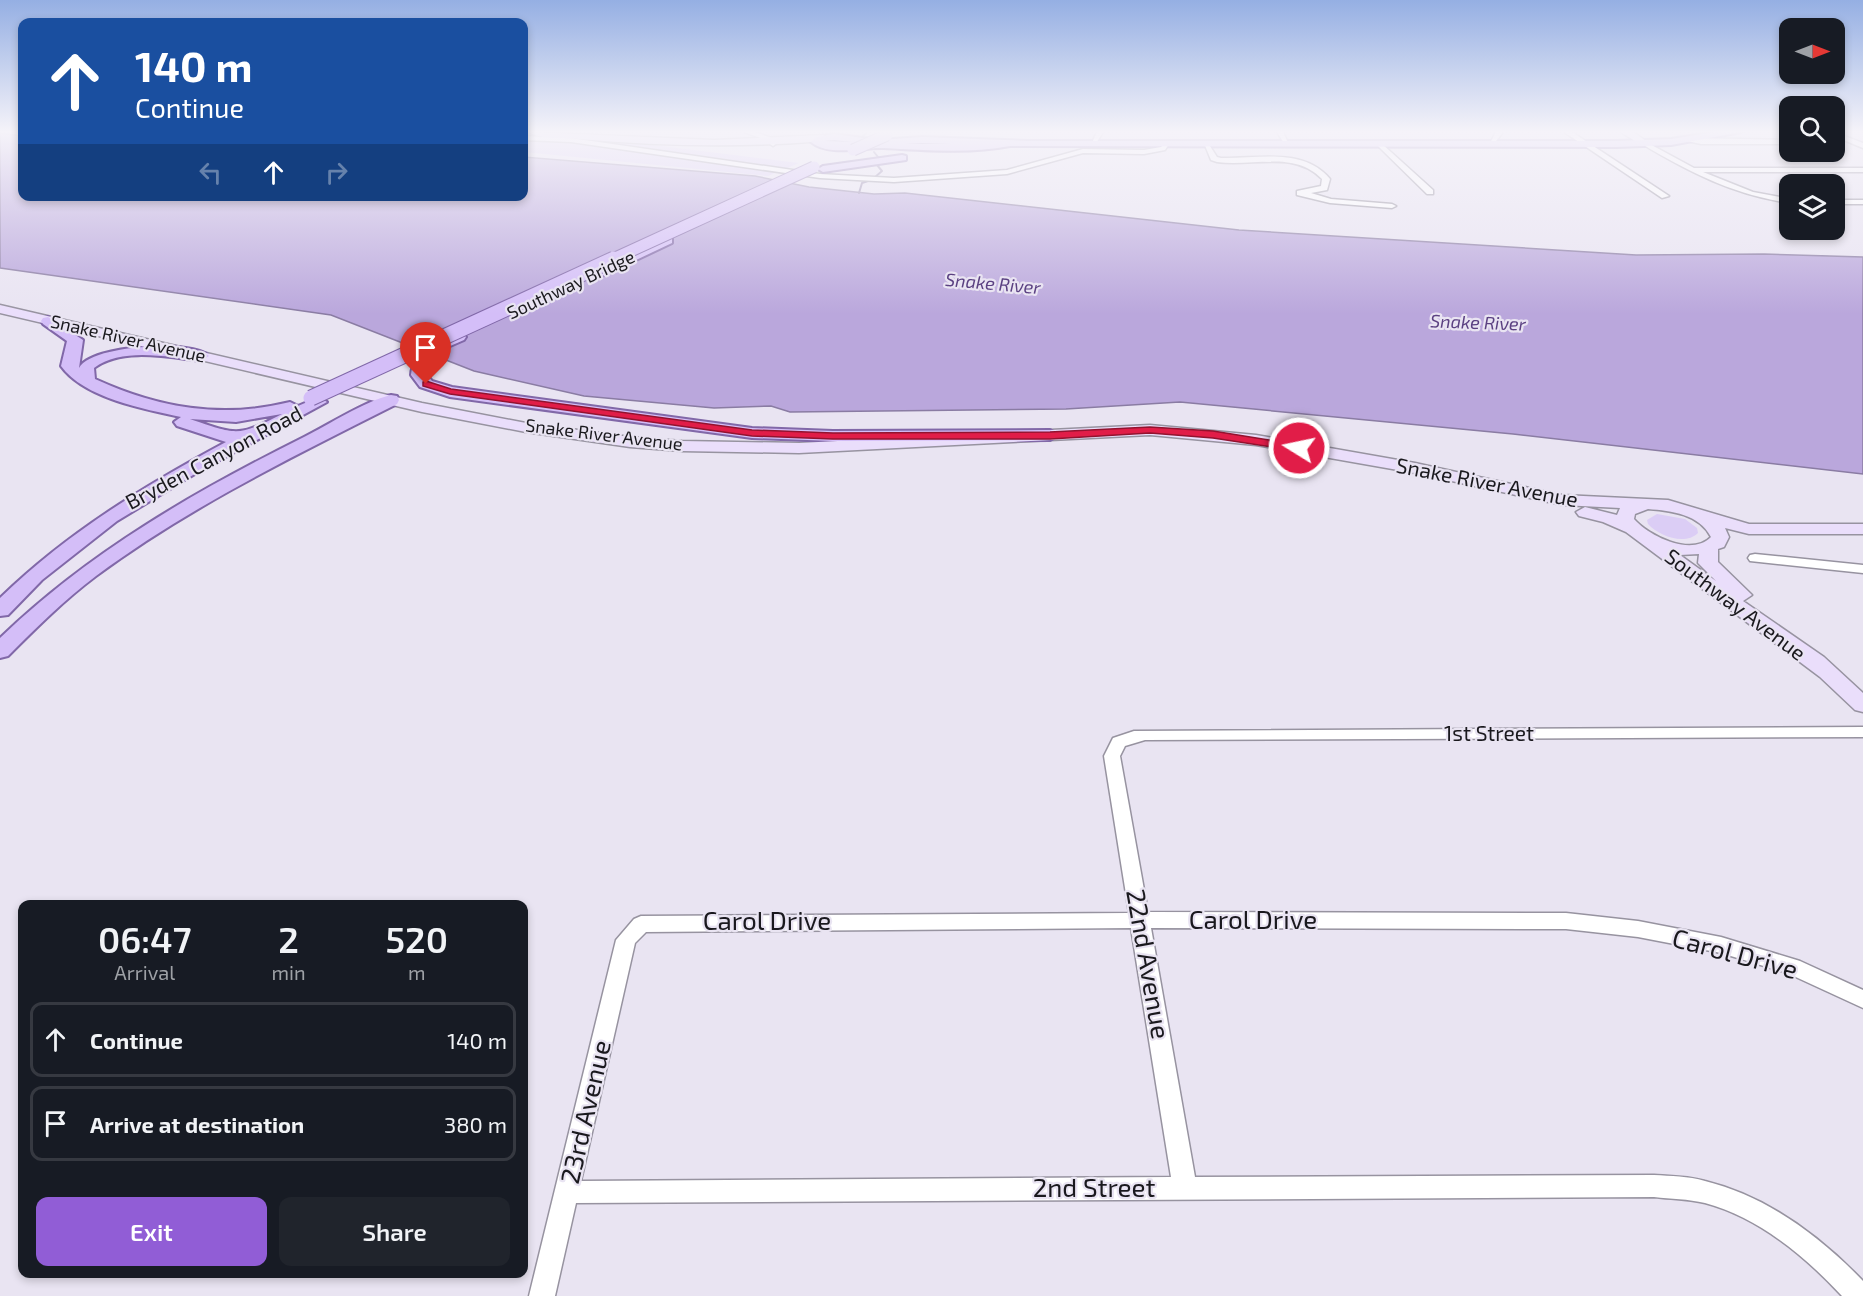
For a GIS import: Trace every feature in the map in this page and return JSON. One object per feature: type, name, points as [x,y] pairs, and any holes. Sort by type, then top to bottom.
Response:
[{"type":"main road","name":"Southway Bridge","points":[[315,400],[765,192]]},
{"type":"main road","name":"Southway Bridge","points":[[315,400],[436,347],[766,192]]},
{"type":"main road","name":"Snake River Avenue","points":[[0,309],[391,400],[542,429],[681,446],[809,446],[1150,430],[1182,431],[1256,440],[1562,500],[1647,504],[1682,509],[1699,516]]},
{"type":"main road","points":[[48,321],[75,340],[69,362],[71,371],[88,382],[169,411],[196,416],[240,417],[315,400]]},
{"type":"main road","points":[[71,371],[79,358],[120,336]]},
{"type":"main road","points":[[436,347],[420,363],[418,371],[422,380],[433,387],[582,411],[752,433],[833,436],[1050,435]]},
{"type":"main road","points":[[88,382],[85,375],[87,366],[102,357],[140,352],[201,356]]},
{"type":"main road","name":"Bryden Canyon Road","points":[[0,610],[22,586],[69,545],[128,503],[190,466],[256,434],[315,400]]},
{"type":"main road","name":"Bryden Canyon Road","points":[[0,590],[49,545],[91,515],[191,457],[315,400]]},
{"type":"main road","points":[[0,651],[62,592],[130,541],[191,504],[391,400]]},
{"type":"main road","points":[[169,411],[183,422],[231,438],[256,434]]},
{"type":"main road","points":[[191,457],[204,444],[205,430]]},
{"type":"main road","name":"Snake River Avenue","points":[[1363,460],[1522,504],[1610,518],[1638,533]]},
{"type":"main road","points":[[1647,504],[1634,507],[1626,512],[1625,520],[1638,533],[1680,549],[1789,536],[1863,538]]},
{"type":"main road","points":[[1699,516],[1749,529],[1863,530]]},
{"type":"main road","name":"Southway Avenue","points":[[1699,516],[1718,530],[1720,537],[1713,545],[1708,562],[1724,580],[1770,618],[1863,705]]},
{"type":"main road","name":"Southway Avenue","points":[[1638,533],[1826,672]]},
{"type":"street","points":[[1302,192],[1300,193],[1330,201],[1392,206]]},
{"type":"street","points":[[1660,192],[1665,196]]},
{"type":"street","points":[[1755,192],[1779,199]]},
{"type":"street","points":[[1845,202],[1863,202]]},
{"type":"street","points":[[1755,558],[1863,569]]},
{"type":"street","name":"1st Street","points":[[1117,742],[1145,735],[1863,732]]},
{"type":"street","name":"22nd Avenue","points":[[1117,742],[1112,756],[1185,1188]]},
{"type":"street","name":"Carol Drive","points":[[633,930],[649,922],[1566,921],[1612,926],[1721,945],[1793,967],[1863,999]]},
{"type":"street","name":"23rd Avenue","points":[[542,1296],[626,940],[633,930]]},
{"type":"street","name":"2nd Street","points":[[567,1192],[1621,1188],[1654,1186],[1689,1189],[1723,1197],[1774,1224],[1847,1282],[1860,1296]]},
{"type":"shaded area","points":[[1657,514],[1685,519],[1697,528],[1698,533],[1686,539],[1665,536],[1648,524],[1647,520]]},
{"type":"water","name":"Snake River","points":[[0,192],[18,192],[18,201],[528,201],[528,192],[905,193],[1239,230],[1636,255],[1764,254],[1863,257],[1863,474],[1513,434],[1180,402],[1066,409],[790,412],[771,406],[714,408],[584,396],[474,371],[331,315],[0,268]]},
{"type":"route","points":[[426,384],[450,392],[752,433],[833,436],[1050,435],[1150,430],[1182,431],[1299,448]]}]
